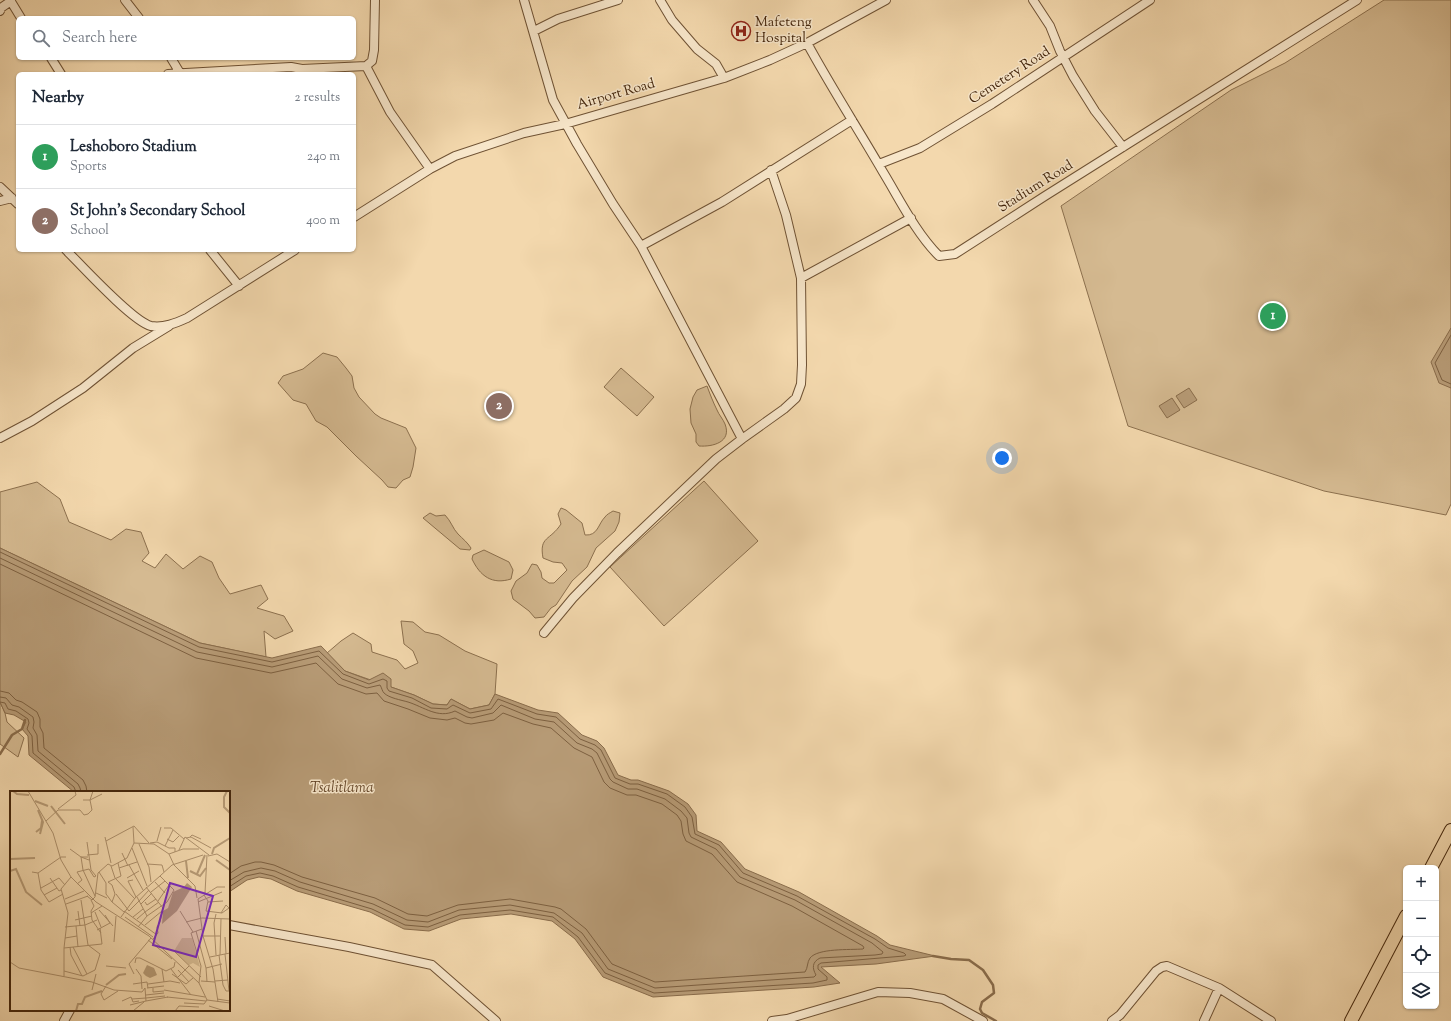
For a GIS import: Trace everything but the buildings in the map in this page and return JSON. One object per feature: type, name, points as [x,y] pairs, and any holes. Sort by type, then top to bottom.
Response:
[{"type":"main road","points":[[1433,865],[1451,830]]},
{"type":"main road","points":[[1351,1021],[1403,922]]},
{"type":"street","points":[[125,0],[138,16]]},
{"type":"street","points":[[198,72],[290,67],[302,69],[366,66],[372,61],[374,50],[375,0]]},
{"type":"street","points":[[524,0],[553,100],[565,124],[613,204],[641,246],[742,439]]},
{"type":"street","points":[[534,31],[558,19],[618,0]]},
{"type":"street","points":[[660,0],[672,20],[697,49],[716,64],[724,78]]},
{"type":"street","name":"Airport Road","points":[[356,216],[430,169],[455,156],[524,133],[565,124],[724,78],[770,60],[807,43],[886,0]]},
{"type":"street","points":[[1033,0],[1050,26],[1063,58],[1095,110],[1123,147]]},
{"type":"street","name":"Cemetery Road","points":[[879,164],[920,148],[992,104],[1150,0]]},
{"type":"street","name":"Stadium Road","points":[[807,43],[829,83],[911,218],[931,248],[939,256],[955,254],[1357,0]]},
{"type":"street","points":[[0,10],[10,1],[20,16]]},
{"type":"street","points":[[52,60],[60,72]]},
{"type":"street","points":[[172,60],[179,72]]},
{"type":"street","points":[[366,66],[390,112],[430,169]]},
{"type":"street","points":[[641,246],[722,202],[771,170],[818,143],[852,120]]},
{"type":"street","points":[[544,633],[573,598],[617,553],[716,459],[784,409],[796,398],[800,384],[802,365],[801,278],[786,215],[771,170]]},
{"type":"street","points":[[0,187],[15,201]]},
{"type":"street","points":[[0,201],[15,201]]},
{"type":"street","points":[[801,278],[911,218]]},
{"type":"street","points":[[68,252],[128,311],[151,326],[171,325]]},
{"type":"street","points":[[212,252],[239,286]]},
{"type":"street","points":[[0,438],[32,421],[83,388],[133,348],[171,325],[187,318],[293,252]]},
{"type":"street","points":[[230,925],[349,947],[432,965],[496,1021]]},
{"type":"street","points":[[1112,1021],[1120,1015],[1156,971],[1167,966],[1219,988],[1271,1021]]},
{"type":"street","points":[[1204,1021],[1219,988]]},
{"type":"street","points":[[772,1021],[788,1019],[878,992],[910,993],[944,999],[983,1021]]},
{"type":"street","points":[[64,1021],[69,1011]]},
{"type":"shaded area","points":[[1384,0],[1451,0],[1451,504],[1446,515],[1324,491],[1128,426],[1061,206],[1231,90],[1285,63]]},
{"type":"shaded area","points":[[323,353],[337,357],[352,376],[354,388],[359,397],[375,414],[406,428],[416,448],[413,467],[410,477],[403,480],[396,488],[388,487],[327,427],[316,421],[306,404],[293,400],[278,383],[283,376],[303,369]]},
{"type":"shaded area","points":[[621,368],[654,397],[637,416],[604,387]]},
{"type":"shaded area","points":[[707,386],[725,424],[726,435],[720,442],[710,446],[699,446],[696,442],[696,434],[691,423],[690,409],[693,397],[697,390]]},
{"type":"shaded area","points":[[704,481],[758,541],[664,626],[610,567]]},
{"type":"shaded area","points":[[37,482],[60,499],[69,522],[111,540],[126,529],[141,532],[149,553],[142,561],[155,568],[166,554],[183,569],[200,556],[212,562],[219,578],[230,594],[261,585],[268,599],[257,608],[284,616],[293,631],[275,639],[264,631],[266,657],[200,643],[0,548],[0,492]]},
{"type":"shaded area","points":[[561,508],[566,510],[582,523],[585,535],[593,534],[606,516],[613,511],[620,513],[619,522],[615,531],[596,548],[587,567],[572,581],[556,605],[551,608],[544,617],[535,618],[529,611],[513,599],[511,591],[516,581],[527,573],[532,564],[537,565],[541,572],[542,578],[549,583],[554,583],[567,570],[562,563],[553,562],[543,558],[542,551],[546,539],[561,524],[558,514]]},
{"type":"shaded area","points":[[430,513],[436,516],[445,515],[456,532],[471,548],[470,550],[460,549],[423,518]]},
{"type":"shaded area","points":[[484,550],[509,562],[513,570],[511,579],[504,581],[492,580],[487,578],[479,570],[472,559],[473,555]]},
{"type":"shaded area","points":[[401,621],[413,622],[425,632],[439,635],[465,651],[497,664],[495,694],[489,705],[470,709],[451,699],[447,705],[433,704],[414,695],[345,671],[327,653],[353,633],[371,644],[372,652],[397,660],[405,669],[418,663],[413,651],[404,644]]},
{"type":"shaded area","points":[[0,702],[7,722],[24,738],[18,757],[0,744]]},
{"type":"water","points":[[1451,328],[1451,388],[1439,383],[1431,362]]},
{"type":"water","points":[[1189,388],[1197,400],[1184,408],[1176,396]]},
{"type":"water","points":[[1172,398],[1180,410],[1167,418],[1159,406]]},
{"type":"water","name":"Tsalitlama","points":[[0,548],[200,643],[272,658],[321,646],[345,671],[369,680],[383,673],[391,679],[391,687],[414,695],[433,704],[447,705],[451,699],[470,709],[489,705],[495,694],[538,710],[558,713],[582,735],[597,741],[604,748],[618,775],[631,780],[638,780],[669,791],[688,804],[696,815],[697,831],[721,842],[745,869],[799,892],[877,936],[890,945],[935,956],[876,964],[821,967],[840,983],[814,987],[653,997],[603,977],[575,939],[552,921],[511,914],[461,919],[429,931],[404,929],[370,912],[297,891],[271,879],[259,877],[247,880],[230,891],[230,791],[73,791],[29,755],[28,736],[22,729],[26,722],[14,715],[5,713],[0,702]]},
{"type":"waterway","points":[[0,754],[12,735],[22,729],[25,720]]},
{"type":"waterway","points":[[933,956],[969,960],[983,970],[993,985],[994,993],[982,1002],[980,1009],[982,1013],[996,1021]]},
{"type":"place","name":"Mafeteng Hospital","points":[[741,31]]},
{"type":"place","name":"Leshoboro Stadium","points":[[1273,316]]},
{"type":"place","name":"St John's Secondary School","points":[[499,406]]}]
